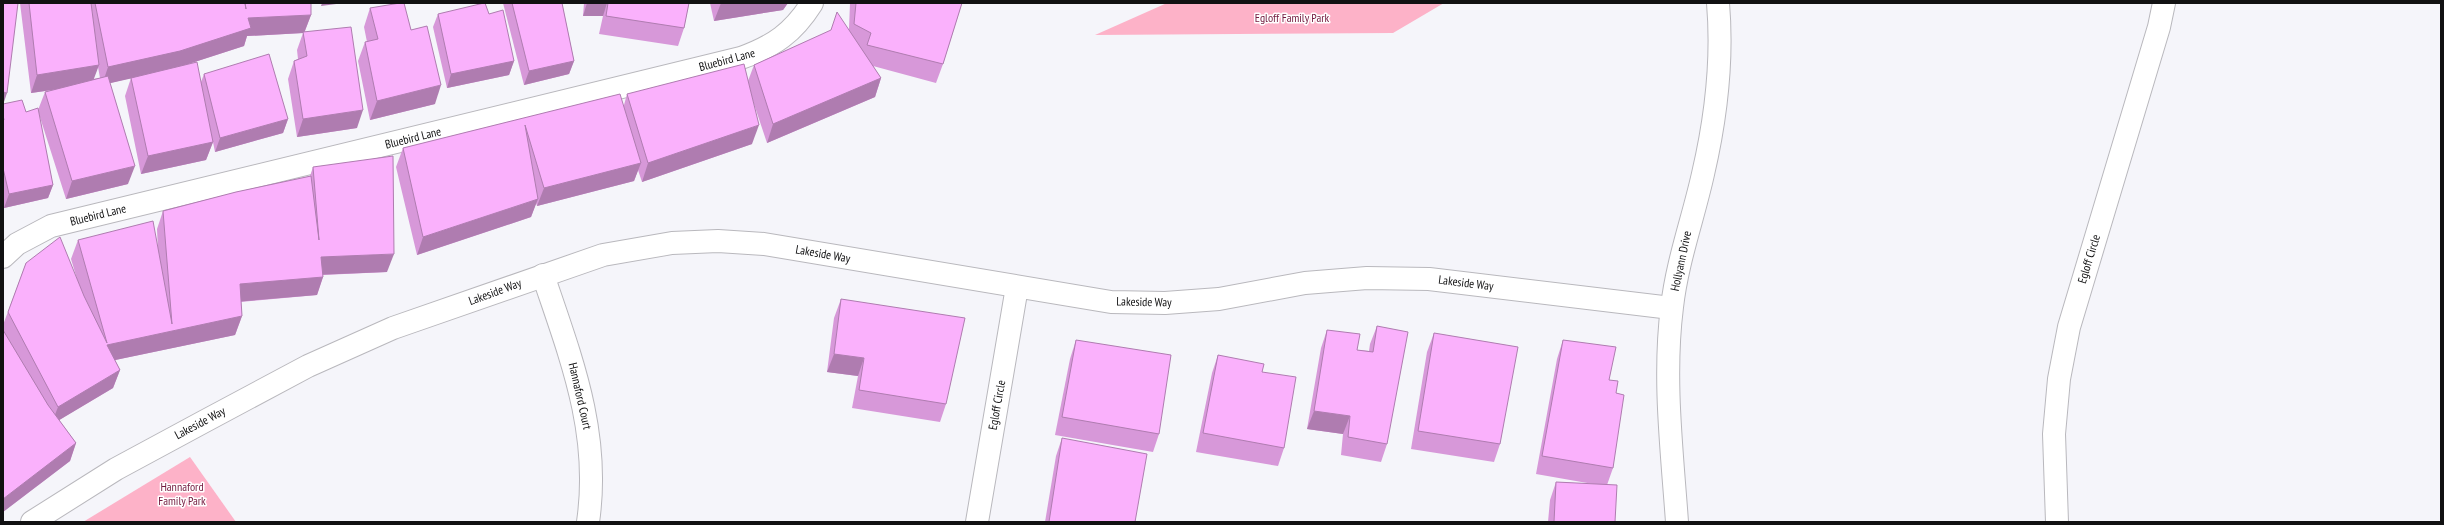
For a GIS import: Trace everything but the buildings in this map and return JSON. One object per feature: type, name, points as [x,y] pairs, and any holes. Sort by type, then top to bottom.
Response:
[{"type":"street","name":"Bluebird Lane","points":[[3,257],[17,244],[51,226],[741,58],[762,50],[782,38],[799,23],[812,3]]},
{"type":"street","name":"Hollyann Drive","points":[[1677,522],[1668,389],[1671,308],[1681,254],[1702,176],[1714,123],[1720,69],[1718,3]]},
{"type":"street","name":"Egloff Circle","points":[[2057,522],[2054,434],[2059,379],[2069,327],[2159,27],[2164,3]]},
{"type":"street","name":"Lakeside Way","points":[[32,522],[116,469],[308,366],[393,328],[603,255],[672,244],[718,242],[764,244],[1111,302],[1165,303],[1219,299],[1305,283],[1367,278],[1429,279],[1671,308]]},
{"type":"street","name":"Hannaford Court","points":[[543,275],[578,379],[588,429],[592,455],[588,522]]},
{"type":"street","name":"Egloff Circle","points":[[977,522],[1017,287]]},
{"type":"green space","name":"Egloff Family Park","points":[[1167,3],[1444,3],[1393,33],[1095,35]]},
{"type":"green space","name":"Hannaford Family Park","points":[[190,457],[236,522],[83,522]]}]
